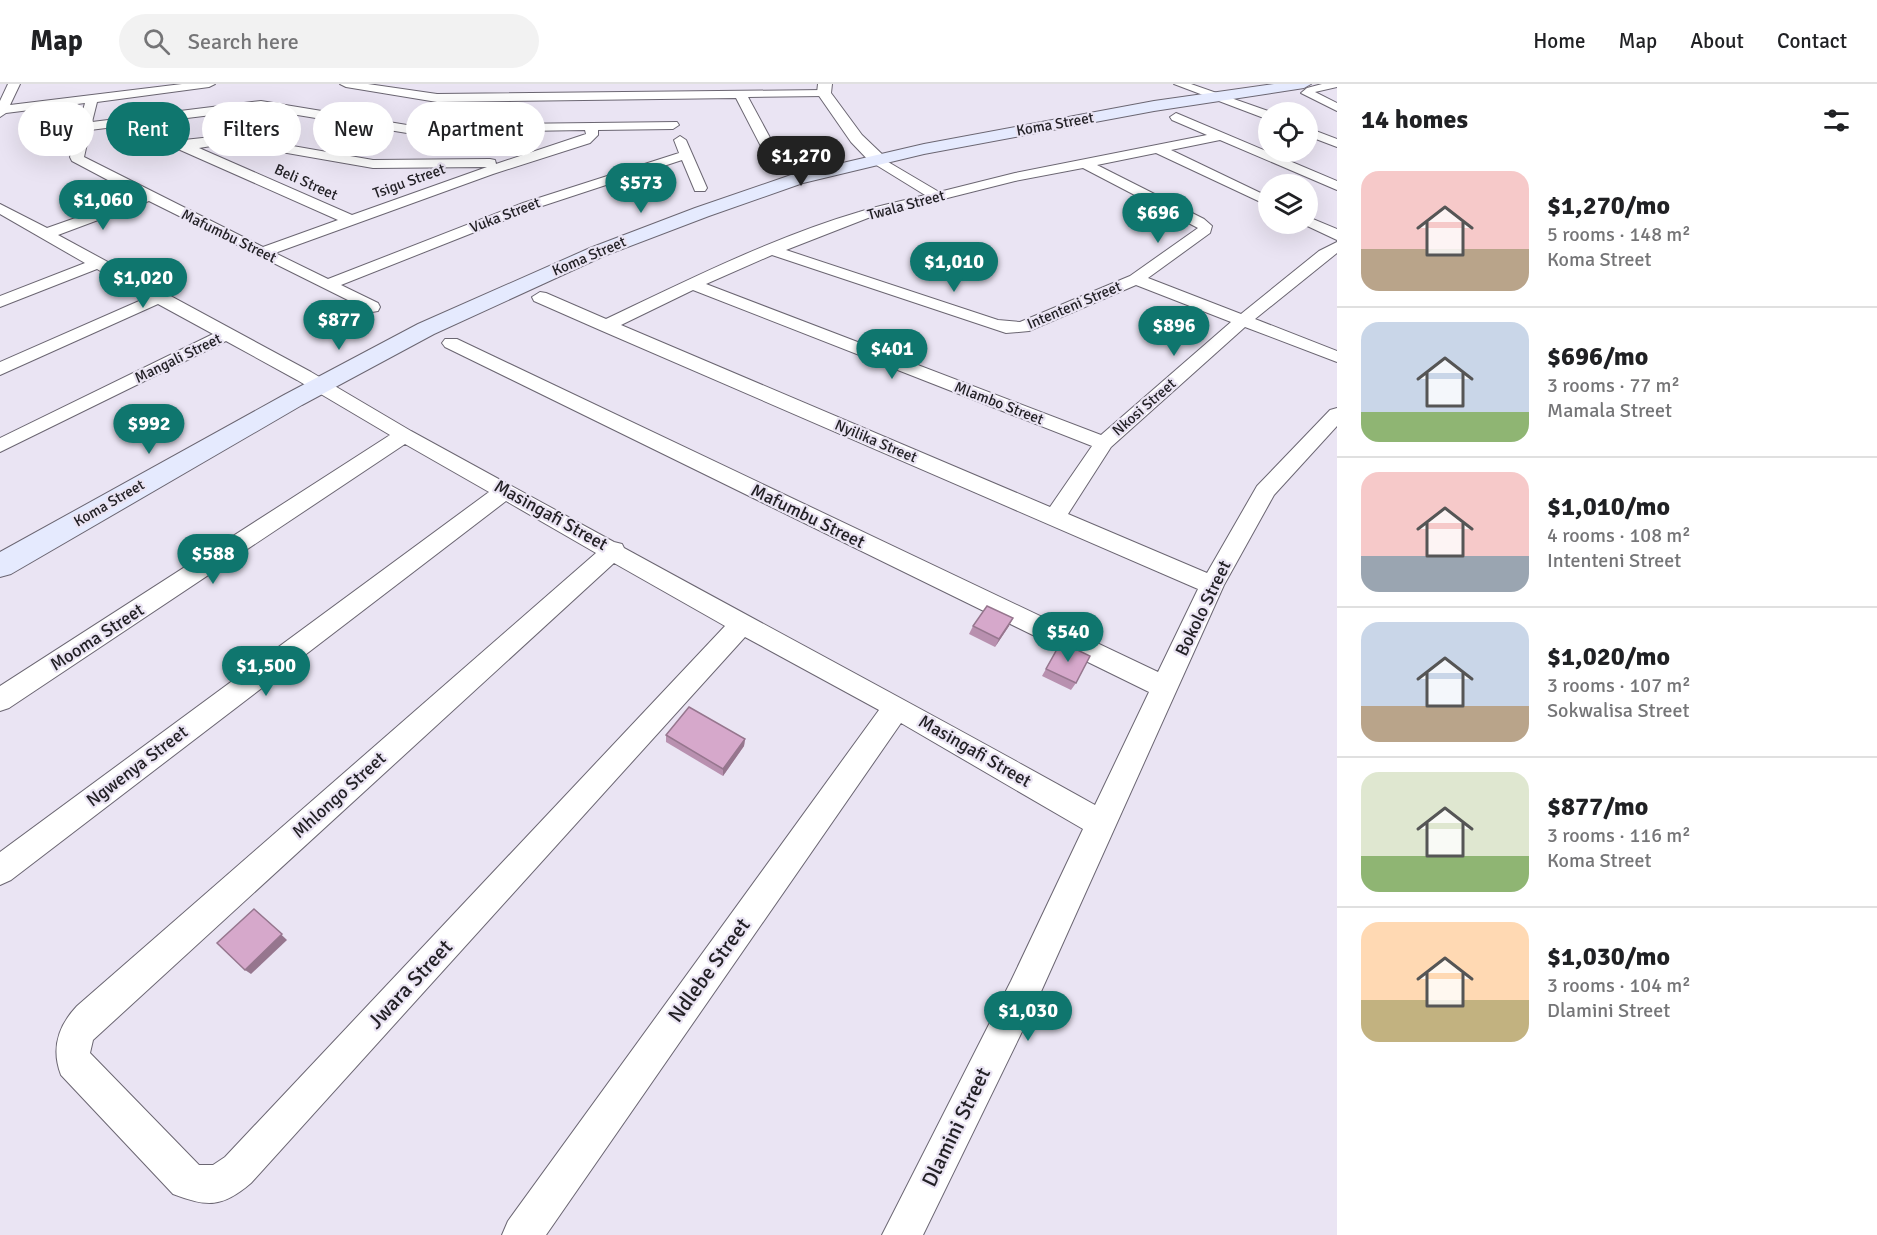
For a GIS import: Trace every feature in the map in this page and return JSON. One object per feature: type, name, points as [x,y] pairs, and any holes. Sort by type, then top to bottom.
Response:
[{"type":"main road","name":"Koma Street","points":[[1213,95],[1264,84]]},
{"type":"main road","name":"Koma Street","points":[[0,546],[312,381],[625,240],[786,182],[873,156],[1085,110],[1213,95],[1306,89]]},
{"type":"main road","name":"Koma Street","points":[[0,566],[312,381]]},
{"type":"street","points":[[1,111],[14,84]]},
{"type":"street","points":[[1,111],[209,84]]},
{"type":"street","points":[[346,84],[437,98],[668,110]]},
{"type":"street","points":[[1180,84],[1258,112]]},
{"type":"street","name":"Koma Street","points":[[1306,89],[1311,90],[1336,84]]},
{"type":"street","points":[[190,113],[261,105],[407,129],[591,126],[740,94],[825,88],[873,156],[936,196]]},
{"type":"street","points":[[1306,89],[1337,107]]},
{"type":"street","points":[[740,94],[774,158]]},
{"type":"street","points":[[668,110],[700,188]]},
{"type":"street","points":[[1176,117],[1337,186]]},
{"type":"street","name":"Tsigu Street","points":[[262,252],[514,162],[585,140],[592,135],[591,126]]},
{"type":"street","name":"Twala Street","points":[[606,326],[692,284],[771,250],[863,215],[1084,163],[1222,136]]},
{"type":"street","points":[[1318,136],[1337,143]]},
{"type":"street","points":[[190,145],[231,139],[373,164],[514,162]]},
{"type":"street","name":"Beli Street","points":[[190,149],[351,220]]},
{"type":"street","points":[[1158,149],[1258,197]]},
{"type":"street","name":"Vuka Street","points":[[327,285],[528,206],[685,155]]},
{"type":"street","name":"Mafumbu Street","points":[[78,156],[79,161],[148,197],[372,307]]},
{"type":"street","name":"Intenteni Street","points":[[771,250],[1006,328],[1029,325],[1136,279],[1201,233],[1205,226],[1084,163]]},
{"type":"street","points":[[46,234],[148,197]]},
{"type":"street","name":"Masingafi Street","points":[[0,208],[614,550],[742,624],[897,706],[1101,824]]},
{"type":"street","points":[[1318,226],[1337,235]]},
{"type":"street","name":"Nkosi Street","points":[[1054,518],[1104,443],[1242,321],[1324,254],[1337,247]]},
{"type":"street","points":[[0,302],[99,263]]},
{"type":"street","points":[[1136,279],[1337,357]]},
{"type":"street","name":"Mlambo Street","points":[[692,284],[1104,443]]},
{"type":"street","name":"Nyilika Street","points":[[540,297],[1212,585]]},
{"type":"street","points":[[0,369],[159,298]]},
{"type":"street","name":"Mangali Street","points":[[0,446],[227,334]]},
{"type":"street","name":"Mafumbu Street","points":[[451,343],[1166,688]]},
{"type":"street","name":"Bokolo Street","points":[[1101,824],[1212,585],[1265,491],[1337,414]]},
{"type":"street","name":"Mooma Street","points":[[0,700],[404,435]]},
{"type":"street","name":"Ngwenya Street","points":[[0,870],[506,490]]},
{"type":"street","name":"Mhlongo Street","points":[[72,1046],[79,1030],[89,1018],[614,550]]},
{"type":"street","name":"Jwara Street","points":[[72,1046],[72,1055],[77,1066],[181,1175],[201,1186],[209,1187],[226,1180],[742,624]]},
{"type":"street","name":"Ndlebe Street","points":[[522,1235],[897,706]]},
{"type":"street","name":"Dlamini Street","points":[[903,1235],[1023,993],[1101,824]]},
{"type":"building","points":[[987,606],[1013,618],[999,639],[973,626]]},
{"type":"building","points":[[1061,642],[1090,656],[1076,683],[1046,669]]},
{"type":"building","points":[[689,707],[745,739],[723,769],[666,735]]},
{"type":"building","points":[[254,909],[282,934],[245,970],[217,943]]}]
